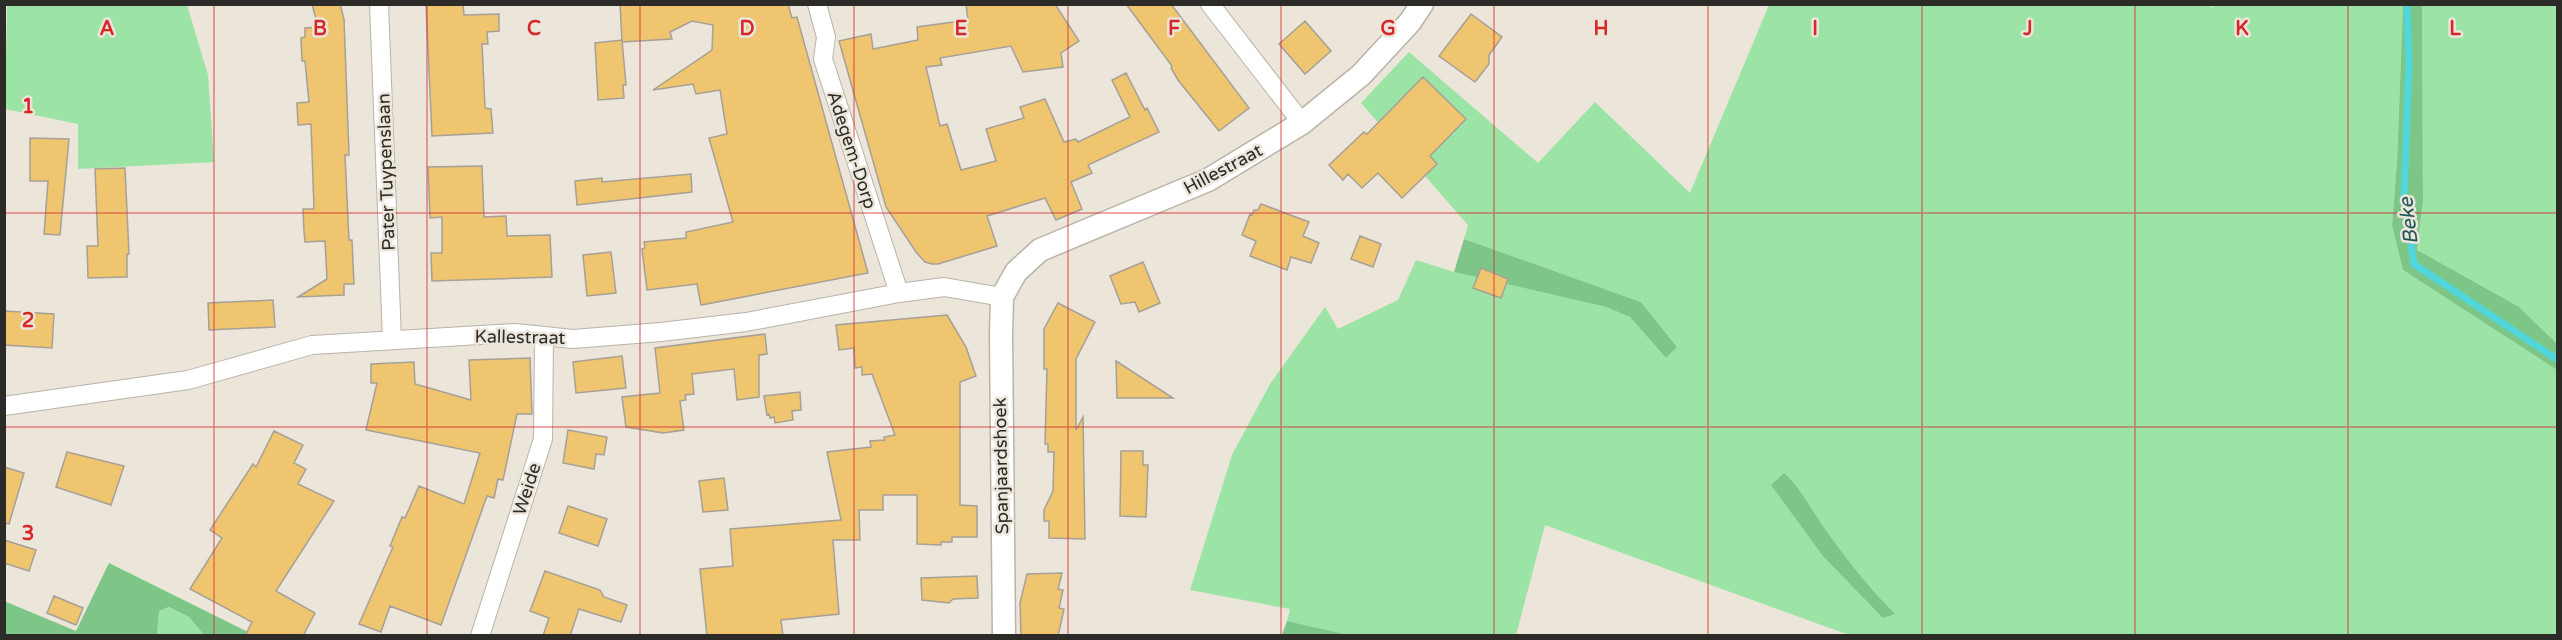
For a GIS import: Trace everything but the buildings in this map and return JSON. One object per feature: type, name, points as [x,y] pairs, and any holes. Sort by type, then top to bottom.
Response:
[{"type":"street","name":"Pater Tuypenslaan","points":[[379,4],[392,340]]},
{"type":"street","name":"Adegem-Dorp","points":[[817,4],[826,37],[823,59],[899,293]]},
{"type":"street","points":[[1210,4],[1302,123]]},
{"type":"street","name":"Hillestraat","points":[[1002,297],[1016,272],[1040,250],[1208,180],[1302,123],[1361,75],[1410,22],[1422,4]]},
{"type":"street","name":"Kallestraat","points":[[4,406],[188,380],[312,345],[515,333],[543,338],[584,338],[725,325],[944,287],[1002,297]]},
{"type":"street","name":"Spanjaardshoek","points":[[1002,297],[1000,376],[1004,636]]},
{"type":"street","name":"Weide","points":[[480,636],[543,439],[543,338]]},
{"type":"green space","points":[[2208,4],[2212,8],[2214,4],[2403,5],[2397,162],[2392,226],[2403,270],[2557,370],[2557,635],[1849,635],[1545,525],[1516,635],[1349,635],[1287,621],[1290,609],[1190,590],[1232,455],[1270,384],[1325,307],[1338,329],[1398,300],[1416,260],[1454,272],[1606,307],[1630,317],[1666,358],[1677,347],[1641,302],[1464,239],[1468,225],[1361,103],[1409,52],[1538,163],[1595,102],[1690,193],[1769,5]]},
{"type":"green space","points":[[7,5],[187,5],[208,75],[214,162],[78,169],[78,124],[5,109]]},
{"type":"green space","points":[[2403,5],[2422,5],[2423,201],[2417,250],[2519,307],[2557,344],[2557,370],[2403,270],[2392,226],[2397,162]]},
{"type":"green space","points":[[2422,5],[2557,5],[2557,344],[2417,250],[2423,201]]},
{"type":"green space","points":[[1464,239],[1641,302],[1677,347],[1666,358],[1630,317],[1606,307],[1454,272]]},
{"type":"green space","points":[[1784,473],[1801,492],[1850,562],[1895,614],[1883,618],[1823,556],[1771,485]]},
{"type":"green space","points":[[109,563],[254,635],[204,635],[189,617],[169,607],[159,611],[157,635],[5,635],[4,601],[76,631]]},
{"type":"green space","points":[[169,607],[189,617],[204,635],[157,635],[159,611]]},
{"type":"green space","points":[[1287,621],[1349,635],[1282,635]]},
{"type":"waterway","name":"Beke","points":[[2407,4],[2409,65],[2404,197],[2414,264],[2558,360]]}]
